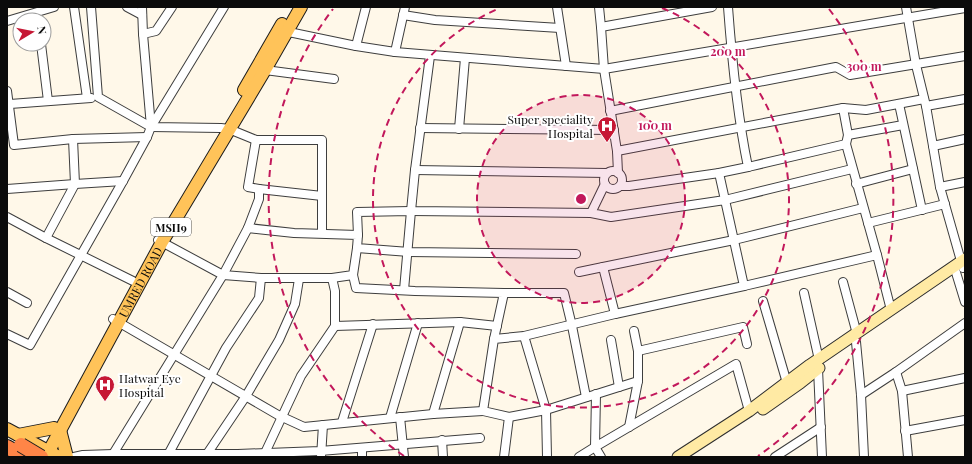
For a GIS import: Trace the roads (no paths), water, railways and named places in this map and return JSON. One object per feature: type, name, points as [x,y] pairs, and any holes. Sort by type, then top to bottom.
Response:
[{"type":"highway","points":[[16,446],[46,454]]},
{"type":"main road","points":[[225,128],[240,98],[283,31],[292,7]]},
{"type":"main road","name":"UMRED ROAD","points":[[46,454],[79,386],[160,240],[225,128],[265,70],[283,31],[301,7]]},
{"type":"main road","points":[[116,320],[134,281],[160,240]]},
{"type":"main road","points":[[7,429],[16,446],[57,429],[67,457]]},
{"type":"street","points":[[45,12],[54,7]]},
{"type":"street","points":[[74,7],[87,98]]},
{"type":"street","points":[[91,7],[98,97]]},
{"type":"street","points":[[127,7],[142,11],[151,127]]},
{"type":"street","points":[[143,34],[156,31],[172,7]]},
{"type":"street","points":[[7,334],[30,345],[123,181],[151,127],[224,7]]},
{"type":"street","points":[[356,46],[366,7]]},
{"type":"street","points":[[557,7],[566,66]]},
{"type":"street","points":[[599,7],[604,69],[617,151],[618,172],[622,180],[620,186]]},
{"type":"street","points":[[601,27],[712,7]]},
{"type":"street","points":[[728,7],[740,128],[748,167]]},
{"type":"street","points":[[906,7],[940,187],[961,265],[965,302]]},
{"type":"street","points":[[283,31],[356,46],[395,52],[604,69],[965,8]]},
{"type":"street","points":[[395,52],[404,11],[435,20],[560,28]]},
{"type":"street","points":[[42,52],[48,101]]},
{"type":"street","points":[[404,290],[415,170],[430,56]]},
{"type":"street","points":[[610,111],[836,67],[850,75],[965,56]]},
{"type":"street","points":[[459,129],[465,58]]},
{"type":"street","points":[[265,70],[334,79]]},
{"type":"street","points":[[7,91],[10,104],[14,145],[73,139],[147,137]]},
{"type":"street","points":[[10,104],[98,97],[151,127],[225,128],[256,140],[322,140],[322,234]]},
{"type":"street","points":[[617,151],[843,108],[866,110],[899,104],[965,99]]},
{"type":"street","points":[[899,104],[922,210]]},
{"type":"street","points":[[843,108],[848,135],[846,144],[891,310]]},
{"type":"street","points":[[848,135],[904,125]]},
{"type":"street","points":[[420,128],[614,130]]},
{"type":"street","points":[[933,146],[965,138]]},
{"type":"street","points":[[46,238],[75,184],[73,139]]},
{"type":"street","points":[[256,140],[248,187],[259,190],[322,196]]},
{"type":"street","points":[[605,184],[612,189],[620,186],[719,173],[846,144]]},
{"type":"street","points":[[586,397],[564,293],[504,293],[356,288],[353,275],[358,235],[357,212],[412,211],[591,213],[611,217],[725,200],[852,169]]},
{"type":"street","points":[[856,184],[913,169]]},
{"type":"street","points":[[415,170],[618,172]]},
{"type":"street","points":[[591,213],[605,184],[604,178],[607,173]]},
{"type":"street","points":[[719,173],[744,286]]},
{"type":"street","points":[[7,189],[123,181]]},
{"type":"street","points":[[940,187],[965,182]]},
{"type":"street","points":[[114,454],[223,275],[248,228],[259,199],[259,190]]},
{"type":"street","points":[[868,223],[945,204]]},
{"type":"street","points":[[579,272],[734,240],[863,208]]},
{"type":"street","points":[[7,216],[46,238],[134,281]]},
{"type":"street","points":[[248,228],[294,233],[358,235]]},
{"type":"street","points":[[160,240],[223,275],[298,279],[332,278],[353,275]]},
{"type":"street","points":[[357,248],[408,252],[576,254]]},
{"type":"street","points":[[494,339],[524,336],[572,326],[615,314],[877,255]]},
{"type":"street","points":[[871,328],[891,310],[961,265]]},
{"type":"street","points":[[678,457],[749,411],[787,383],[818,364],[961,265]]},
{"type":"street","points":[[603,266],[615,314]]},
{"type":"street","points":[[169,455],[226,348],[259,298],[261,278]]},
{"type":"street","points":[[264,453],[302,376],[335,326],[335,291],[332,278]]},
{"type":"street","points":[[207,455],[246,396],[279,340],[295,304],[298,279]]},
{"type":"street","points":[[843,282],[856,338],[864,457]]},
{"type":"street","points":[[7,292],[27,303]]},
{"type":"street","points":[[804,292],[818,364],[822,457]]},
{"type":"street","points":[[483,411],[494,339],[504,293]]},
{"type":"street","points":[[763,301],[787,383]]},
{"type":"street","points":[[116,320],[281,416],[304,427],[342,422],[483,411],[509,417],[546,410],[638,381]]},
{"type":"street","points":[[335,326],[418,322],[460,322],[497,326]]},
{"type":"street","points":[[390,418],[418,322]]},
{"type":"street","points":[[434,414],[460,322]]},
{"type":"street","points":[[861,395],[965,323]]},
{"type":"street","points":[[342,422],[373,324]]},
{"type":"street","points":[[638,351],[743,327],[747,344]]},
{"type":"street","points":[[629,427],[638,381],[638,351],[634,331]]},
{"type":"street","points":[[524,336],[546,410],[547,457]]},
{"type":"street","points":[[611,340],[619,387]]},
{"type":"street","points":[[579,457],[595,446],[736,364],[749,411]]},
{"type":"street","points":[[689,457],[767,406],[818,364]]},
{"type":"street","points":[[896,372],[902,391],[908,457]]},
{"type":"street","points":[[902,391],[965,378]]},
{"type":"street","points":[[596,394],[595,446],[601,457]]},
{"type":"street","points":[[400,417],[404,457]]},
{"type":"street","points":[[504,457],[509,417]]},
{"type":"street","points":[[905,431],[965,420]]},
{"type":"street","points":[[321,454],[322,425]]},
{"type":"street","points":[[775,457],[821,427]]},
{"type":"street","points":[[74,457],[83,455],[114,454],[321,454],[362,448],[442,440],[480,438]]},
{"type":"street","points":[[442,440],[443,457]]},
{"type":"street","points":[[362,448],[362,457]]},
{"type":"place","name":"Super speciality Hospital","points":[[607,143]]},
{"type":"place","name":"Hatwar Eye Hospital","points":[[105,402]]}]
